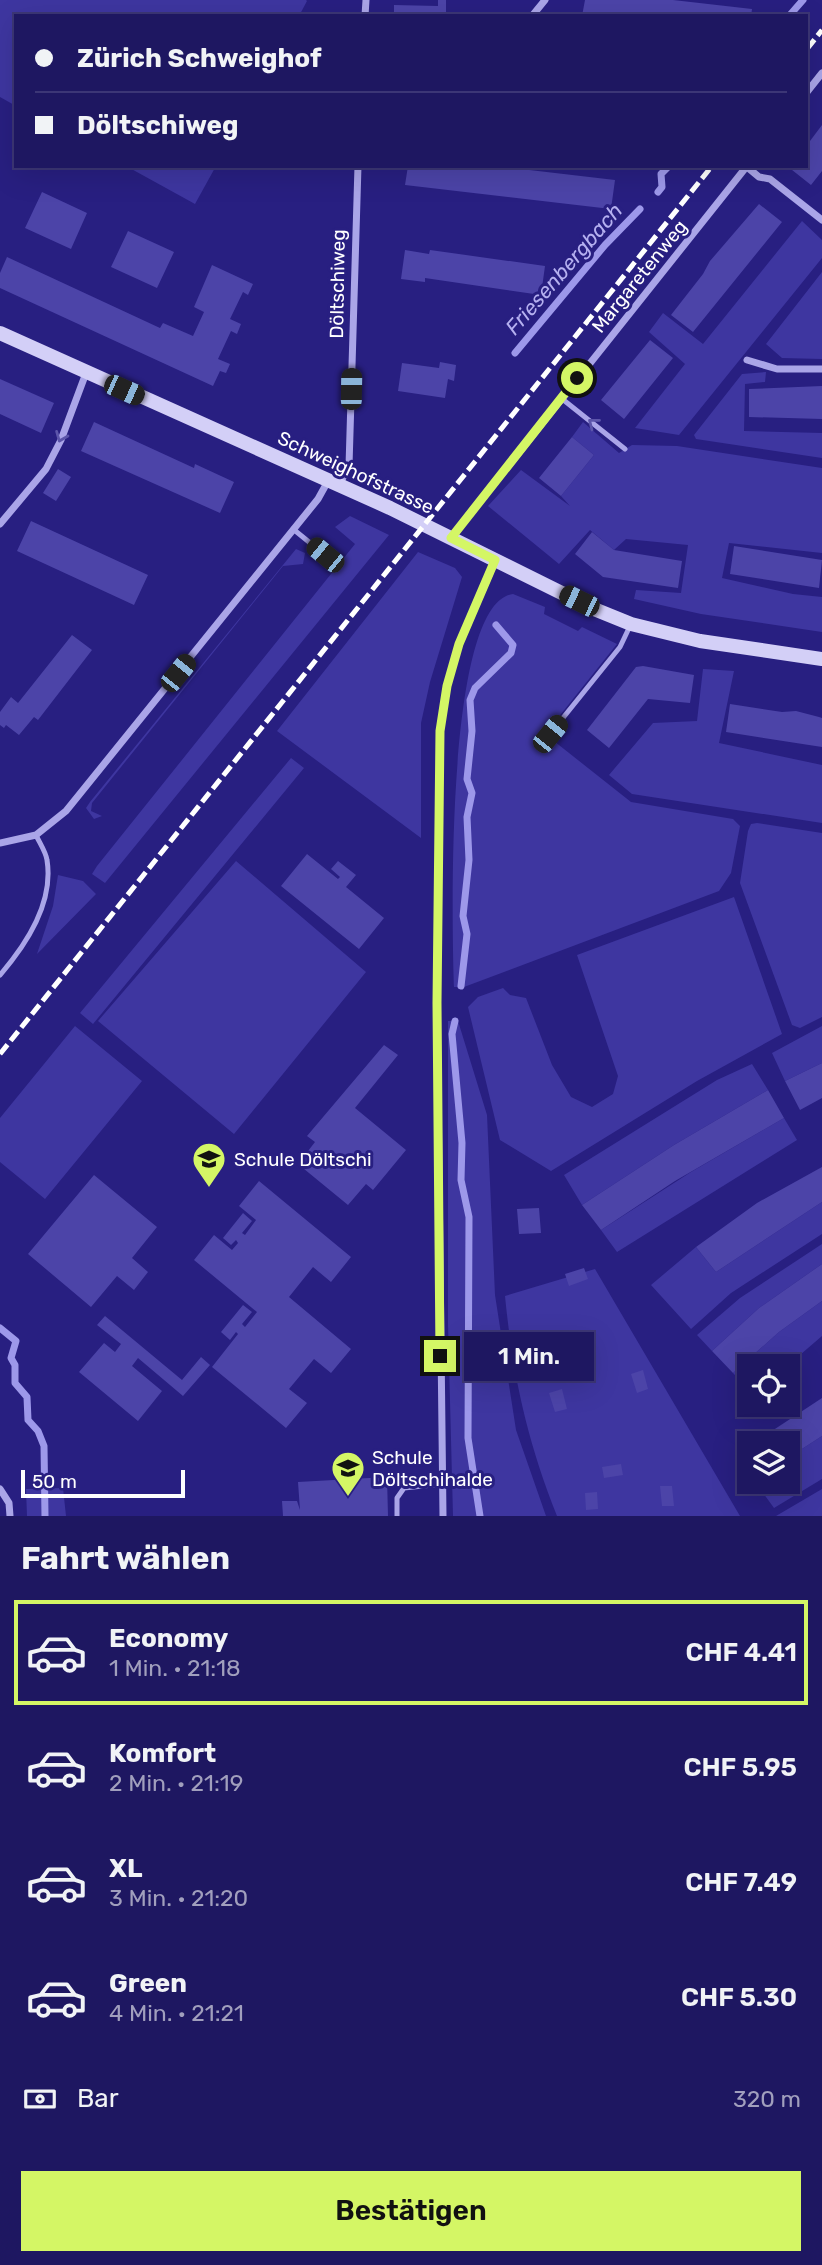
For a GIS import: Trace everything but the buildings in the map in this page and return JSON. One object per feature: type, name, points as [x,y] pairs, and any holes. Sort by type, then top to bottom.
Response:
[{"type":"main road","name":"Schweighofstrasse","points":[[0,333],[334,482],[594,609],[631,624],[700,641],[822,659]]},
{"type":"street","points":[[534,14],[545,0]]},
{"type":"street","points":[[808,91],[822,73]]},
{"type":"street","name":"Döltschiweg","points":[[36,835],[66,811],[79,796],[293,529],[349,466],[358,168]]},
{"type":"street","name":"Margaretenweg","points":[[451,538],[746,168]]},
{"type":"street","points":[[748,168],[759,177],[770,179],[822,220]]},
{"type":"street","points":[[747,360],[777,369],[822,369]]},
{"type":"street","points":[[0,524],[46,469],[61,440],[86,373]]},
{"type":"street","points":[[443,1516],[437,1026],[440,731],[447,686],[459,644],[495,560]]},
{"type":"street","points":[[0,843],[36,835]]},
{"type":"street","points":[[0,1489],[9,1503],[10,1516]]},
{"type":"lane","points":[[561,398],[625,449]]},
{"type":"lane","points":[[293,529],[325,555]]},
{"type":"lane","points":[[550,734],[620,647],[631,624]]},
{"type":"lane","points":[[0,975],[34,929],[42,908],[47,860],[36,835]]},
{"type":"lane","points":[[397,1516],[397,1498],[404,1488],[442,1485]]},
{"type":"shaded area","points":[[0,0],[307,1],[300,14],[14,14],[14,105],[0,97]]},
{"type":"shaded area","points":[[130,168],[215,168],[195,204]]},
{"type":"shaded area","points":[[802,221],[822,240],[822,258],[679,435],[635,428],[685,364],[649,332],[663,313],[703,344]]},
{"type":"shaded area","points":[[822,272],[822,359],[782,358],[766,344]]},
{"type":"shaded area","points":[[766,372],[765,382],[745,384],[744,431],[822,433],[822,458],[696,439],[694,435],[742,374]]},
{"type":"shaded area","points":[[583,422],[619,453],[632,445],[677,446],[822,468],[822,553],[729,543],[722,578],[793,594],[822,597],[822,632],[701,614],[634,599],[636,590],[681,593],[688,545],[626,539],[614,550],[590,530],[559,564],[488,506],[521,470],[570,506],[561,496],[594,455],[572,437]]},
{"type":"shaded area","points":[[350,516],[389,535],[105,883],[92,874],[355,544],[335,527]]},
{"type":"shaded area","points":[[296,549],[305,553],[303,564],[283,566],[92,803],[91,811],[102,816],[94,819],[86,808],[90,802]]},
{"type":"shaded area","points":[[418,552],[455,568],[462,577],[430,682],[421,723],[421,838],[277,731]]},
{"type":"shaded area","points":[[513,594],[545,607],[544,614],[578,631],[582,627],[617,644],[545,734],[631,802],[733,819],[740,826],[731,873],[719,891],[464,987],[454,987],[454,839],[463,707],[474,651],[491,611]]},
{"type":"shaded area","points":[[703,669],[734,671],[719,743],[822,765],[822,823],[632,794],[609,775],[653,723],[697,721]]},
{"type":"shaded area","points":[[291,758],[304,768],[93,1024],[80,1013]]},
{"type":"shaded area","points":[[751,824],[822,833],[822,1017],[800,1028],[792,1025],[740,883],[748,831]]},
{"type":"shaded area","points":[[236,861],[366,972],[234,1134],[98,1021]]},
{"type":"shaded area","points":[[58,875],[83,881],[96,894],[37,954],[53,906]]},
{"type":"shaded area","points":[[734,897],[782,1034],[697,1081],[551,1171],[500,1140],[468,1007],[478,997],[503,988],[510,995],[526,998],[552,1065],[571,1097],[592,1107],[613,1094],[618,1076],[577,955]]},
{"type":"shaded area","points":[[448,1021],[458,1021],[487,1115],[495,1295],[516,1430],[546,1516],[453,1516],[448,1324]]},
{"type":"shaded area","points":[[75,1026],[142,1081],[45,1199],[0,1162],[0,1118]]},
{"type":"shaded area","points":[[822,1026],[822,1063],[785,1081],[772,1053]]},
{"type":"shaded area","points":[[752,1064],[768,1090],[674,1145],[582,1205],[564,1175],[717,1080]]},
{"type":"shaded area","points":[[784,1118],[797,1140],[617,1252],[601,1230],[691,1172]]},
{"type":"shaded area","points":[[822,1202],[822,1234],[731,1293],[691,1329],[651,1285],[696,1247],[716,1272]]},
{"type":"shaded area","points":[[822,1244],[822,1264],[759,1308],[712,1351],[697,1335],[740,1298]]},
{"type":"shaded area","points":[[595,1269],[740,1516],[557,1516],[529,1434],[512,1354],[505,1296]]},
{"type":"shaded area","points":[[822,1301],[822,1336],[800,1355],[754,1354],[779,1332]]},
{"type":"shaded area","points":[[822,1436],[822,1479],[800,1492],[800,1450]]},
{"type":"shaded area","points":[[63,1488],[66,1516],[27,1516],[26,1489]]},
{"type":"shaded area","points":[[822,1489],[822,1516],[776,1516]]},
{"type":"shaded area","points":[[764,1494],[797,1494],[774,1508]]},
{"type":"waterway","name":"Friesenbergbach","points":[[791,14],[803,0]]},
{"type":"waterway","name":"Friesenbergbach","points":[[658,192],[662,187],[661,174],[667,168]]},
{"type":"waterway","name":"Friesenbergbach","points":[[515,353],[605,245],[640,209]]},
{"type":"waterway","name":"Friesenbergbach","points":[[461,986],[467,934],[463,916],[469,860],[467,817],[472,793],[467,779],[472,731],[470,700],[475,688],[511,653],[513,645],[496,625]]},
{"type":"waterway","name":"Friesenbergbach","points":[[455,1021],[452,1034],[462,1143],[461,1180],[469,1217],[468,1438],[480,1516]]},
{"type":"waterway","points":[[0,1328],[16,1341],[11,1358],[15,1365],[15,1383],[27,1397],[28,1420],[38,1431],[44,1446],[45,1516]]},
{"type":"railway","points":[[808,48],[822,30]]},
{"type":"railway","points":[[0,1054],[710,168]]},
{"type":"place","name":"Schule Döltschi","points":[[209,1189]]},
{"type":"place","name":"Schule Döltschihalde","points":[[348,1498]]},
{"type":"route","points":[[440,1356],[437,1003],[440,731],[447,686],[459,644],[495,560],[451,538],[577,378]]}]
